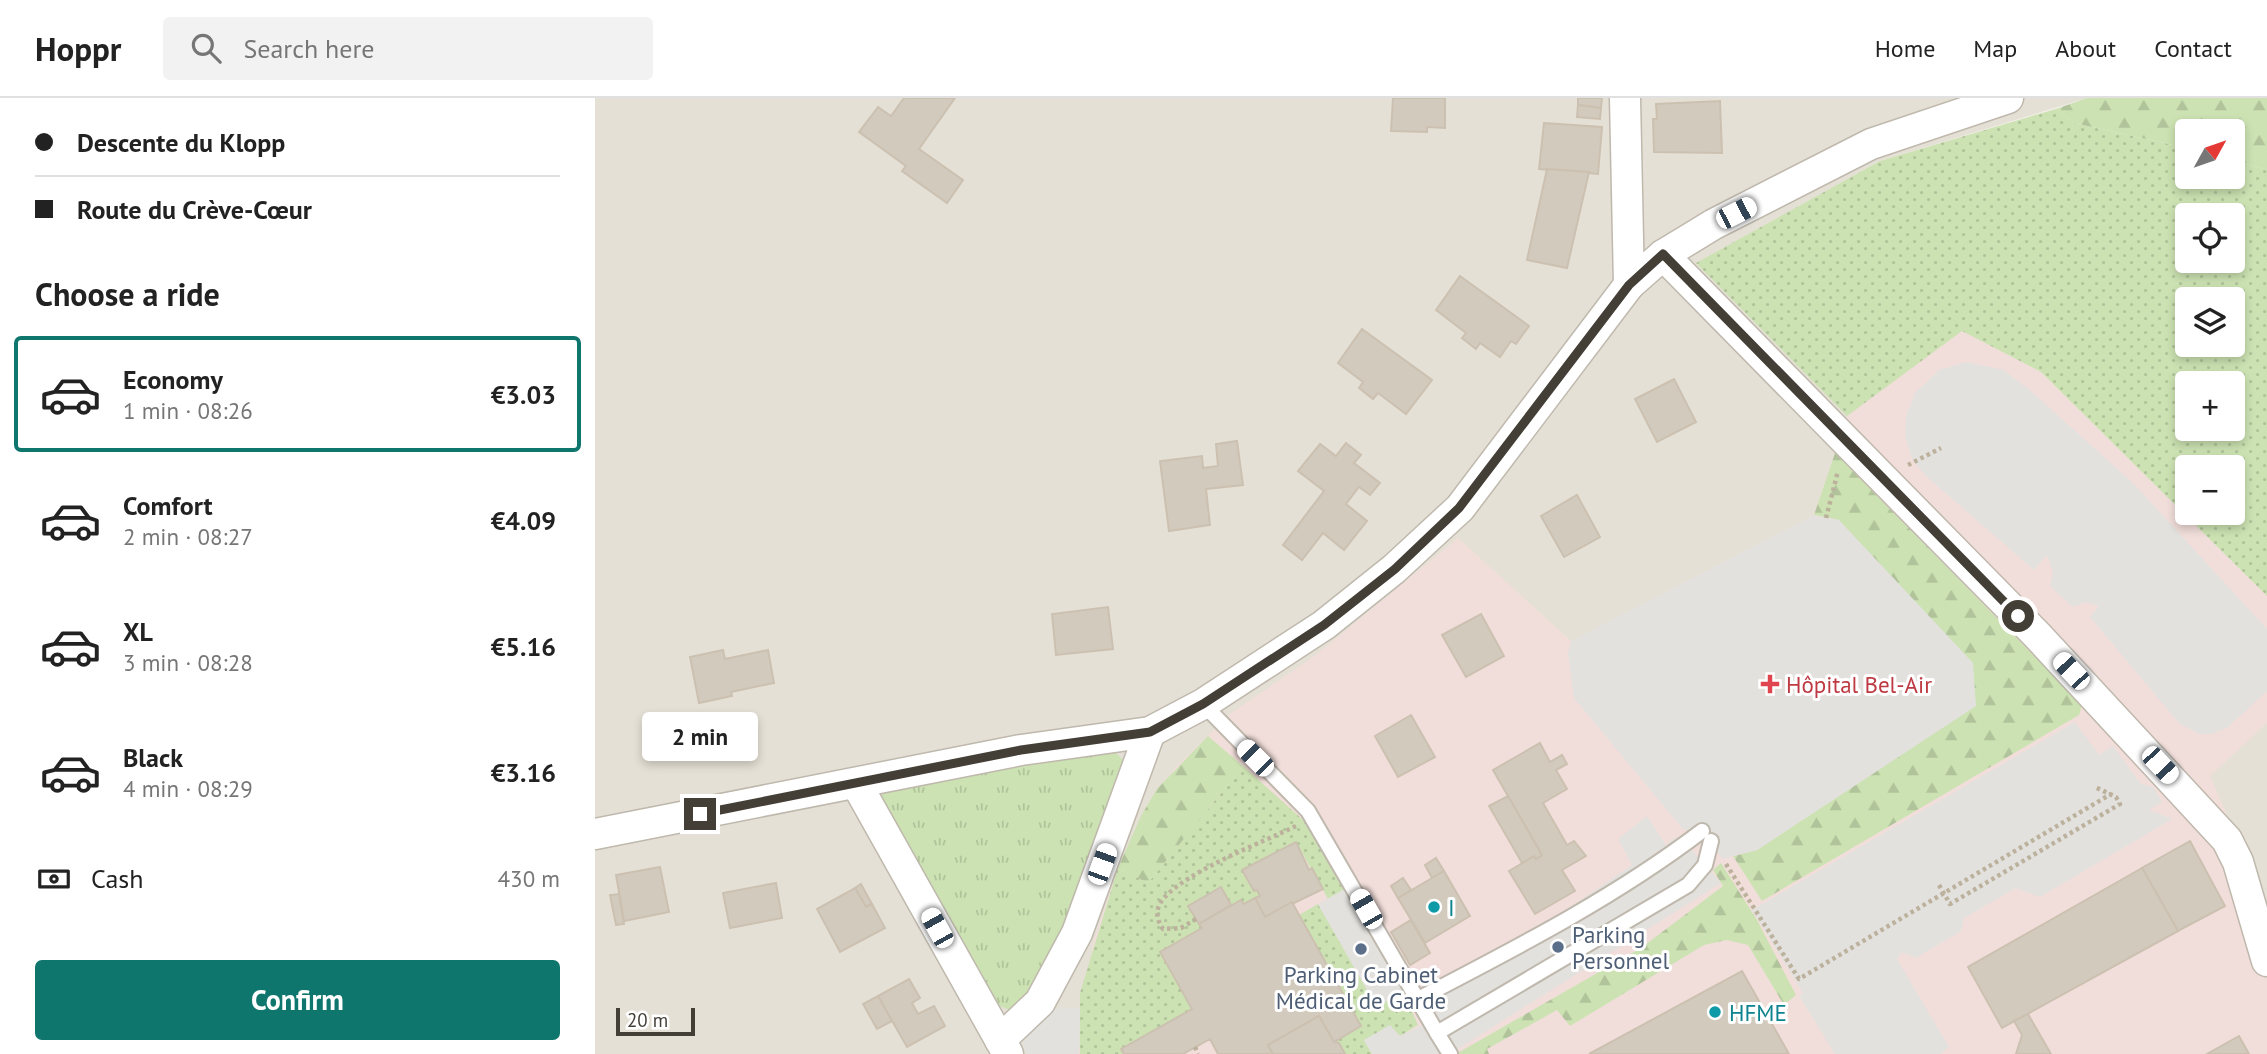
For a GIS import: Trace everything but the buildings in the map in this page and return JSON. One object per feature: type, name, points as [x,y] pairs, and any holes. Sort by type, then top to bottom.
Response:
[{"type":"street","points":[[1625,98],[1629,285]]},
{"type":"street","points":[[595,834],[1021,750],[1150,732],[1203,704],[1324,625],[1395,569],[1459,508],[1629,285],[1663,254],[1714,224],[1871,144],[2008,98]]},
{"type":"street","points":[[1663,254],[2036,635],[2227,840],[2262,926],[2267,961]]},
{"type":"street","points":[[856,783],[1004,1047],[1040,1002],[1077,933],[1150,732]]},
{"type":"lane","points":[[1203,704],[1313,818],[1450,1054]]},
{"type":"lane","points":[[1418,999],[1557,925],[1706,836]]},
{"type":"lane","points":[[1437,1033],[1688,885],[1705,865],[1706,836]]},
{"type":"path","points":[[1939,884],[1950,904],[2120,804],[2111,794],[2095,787]]},
{"type":"path","points":[[1706,836],[1799,979],[2111,794]]},
{"type":"path","points":[[1196,919],[1171,930],[1163,929],[1157,920],[1157,912],[1163,900],[1188,880],[1313,818]]},
{"type":"path","points":[[1195,1047],[1198,1054]]},
{"type":"shaded area","points":[[595,98],[2087,98],[1880,161],[1697,263],[2267,596],[2267,1054],[595,1054]]},
{"type":"shaded area","name":"Hôpital Bel-Air","points":[[1962,330],[2041,372],[2175,505],[2175,525],[2195,525],[2267,596],[2267,723],[2210,776],[2267,908],[2267,1054],[1079,1054],[1094,940],[1118,868],[1141,816],[1175,768],[1230,714],[1316,655],[1458,538],[1571,641],[1814,515],[1847,416]]},
{"type":"shaded area","points":[[1966,362],[2004,370],[2032,392],[2134,484],[2267,629],[2267,691],[2227,728],[2211,734],[2199,734],[2179,723],[2090,617],[2099,606],[2085,602],[2073,607],[2050,586],[2053,572],[2047,555],[2034,570],[1927,477],[1913,461],[1905,437],[1906,416],[1915,393],[1939,370]]},
{"type":"shaded area","points":[[1814,515],[1839,520],[1973,663],[1976,706],[1757,850],[1722,859],[1711,841],[1682,828],[1574,698],[1568,653],[1571,641]]},
{"type":"shaded area","points":[[2075,722],[2099,755],[2113,746],[2140,783],[2154,788],[2162,802],[2149,810],[2172,819],[2040,897],[2016,888],[1964,918],[1961,931],[1916,958],[1902,952],[1897,959],[1949,1047],[1941,1054],[1835,1054],[1799,996],[1803,993],[1752,910]]},
{"type":"shaded area","name":"Parking Personnel","points":[[1647,816],[1666,845],[1674,838],[1686,843],[1721,883],[1450,1054],[1372,1054],[1364,1040],[1390,1025],[1400,1036],[1431,1021],[1435,1028],[1423,991],[1575,904],[1632,865],[1618,839]]},
{"type":"shaded area","name":"Parking Cabinet Médical de Garde","points":[[1345,889],[1404,993],[1376,1006],[1318,904]]},
{"type":"shaded area","points":[[1080,1008],[1079,1054],[1027,1054],[1022,1044],[1047,1009]]},
{"type":"green space","points":[[2087,98],[2267,98],[2267,170],[2245,164],[2245,119],[2175,119],[2175,145],[2074,123],[2056,109]]},
{"type":"green space","points":[[2056,109],[2074,123],[2175,145],[2175,189],[2245,189],[2245,164],[2267,170],[2267,596],[2195,525],[2245,525],[2245,455],[2175,455],[2175,505],[2041,372],[1962,331],[1847,416],[1696,263],[1880,161]]},
{"type":"green space","points":[[1835,453],[2082,705],[2079,715],[1762,901],[1733,856],[1757,850],[1976,705],[1839,520],[1814,515]]},
{"type":"green space","points":[[1208,736],[1243,766],[1148,883],[1118,868],[1141,816],[1157,789]]},
{"type":"green space","points":[[1103,739],[1135,773],[1027,1017],[975,996],[856,783]]},
{"type":"green space","points":[[1243,766],[1303,820],[1345,889],[1328,899],[1296,842],[1243,870],[1254,891],[1257,890],[1260,896],[1244,904],[1241,900],[1231,905],[1221,888],[1189,906],[1202,928],[1160,952],[1192,1009],[1122,1049],[1124,1054],[1080,1054],[1080,993],[1118,868],[1148,883]]},
{"type":"green space","points":[[1721,863],[1757,920],[1796,995],[1784,1005],[1748,945],[1727,940],[1704,945],[1570,1026],[1557,1010],[1487,1049],[1489,1054],[1456,1054],[1641,948],[1723,886],[1713,870]]},
{"type":"green space","points":[[1318,904],[1376,1005],[1404,993],[1418,1025],[1400,1036],[1364,1040],[1372,1054],[1345,1054],[1339,1043],[1334,1042],[1361,1026],[1299,915]]},
{"type":"place","name":"Hôpital Bel-Air","points":[[1770,684]]},
{"type":"place","name":"I","points":[[1434,907]]},
{"type":"place","name":"Parking Personnel","points":[[1558,947]]},
{"type":"place","name":"Parking Cabinet Médical de Garde","points":[[1361,949]]},
{"type":"place","name":"HFME","points":[[1715,1012]]},
{"type":"route","points":[[700,814],[1021,750],[1150,732],[1203,704],[1324,625],[1395,569],[1459,508],[1629,285],[1663,254],[2018,616]]}]
